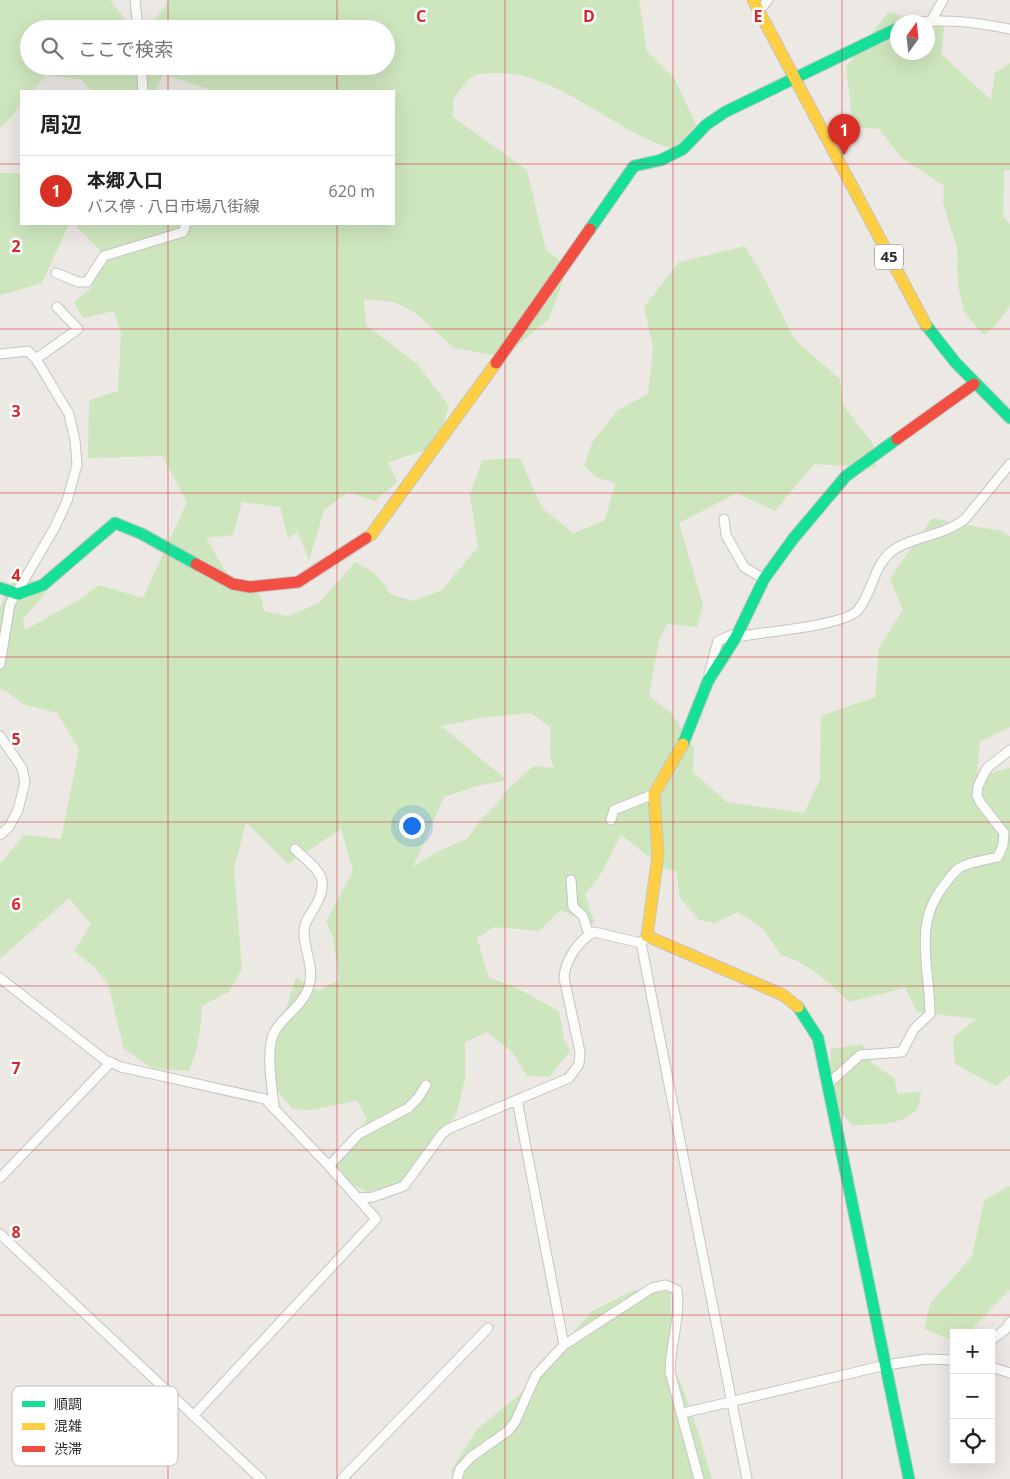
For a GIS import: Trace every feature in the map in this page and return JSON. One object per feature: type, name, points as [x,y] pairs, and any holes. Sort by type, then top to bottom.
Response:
[{"type":"street","points":[[135,0],[137,20]]},
{"type":"street","name":"45","points":[[753,0],[922,318],[932,334],[974,384],[1010,418]]},
{"type":"street","points":[[759,11],[768,0]]},
{"type":"street","points":[[934,15],[943,0]]},
{"type":"street","points":[[935,21],[963,21],[1010,29]]},
{"type":"street","points":[[0,588],[17,594],[30,592],[61,572],[115,523],[142,534],[233,584],[250,587],[298,582],[333,561],[371,534],[460,415],[634,166],[661,160],[683,149],[706,125],[725,112],[890,32]]},
{"type":"street","points":[[142,75],[143,90]]},
{"type":"street","points":[[56,273],[78,282],[87,282],[104,256],[183,232],[186,225]]},
{"type":"street","points":[[36,360],[78,329],[57,307]]},
{"type":"street","points":[[0,354],[28,351],[36,360],[69,414],[75,440],[77,465],[67,501],[56,527],[10,604],[0,664]]},
{"type":"street","points":[[747,1479],[644,939],[658,854],[654,794],[681,749],[708,681],[736,637],[764,579],[804,525],[846,476],[974,384]]},
{"type":"street","points":[[736,637],[820,624],[841,619],[857,611],[881,561],[897,548],[947,531],[956,526],[965,519],[1010,464]]},
{"type":"street","points":[[724,519],[726,535],[744,567],[764,579]]},
{"type":"street","points":[[0,736],[22,768],[25,782],[18,810],[9,827],[0,835]]},
{"type":"street","points":[[827,1085],[860,1055],[902,1052],[914,1029],[930,1014],[930,989],[924,930],[929,911],[941,889],[958,868],[998,857],[1003,845],[1004,833],[980,802],[977,795],[978,786],[987,768],[1010,750]]},
{"type":"street","points":[[611,820],[614,810],[654,794]]},
{"type":"street","points":[[274,1106],[270,1071],[272,1041],[275,1031],[304,998],[310,982],[311,963],[305,926],[323,892],[320,874],[294,849]]},
{"type":"street","points":[[571,880],[573,906],[583,916],[589,935]]},
{"type":"street","points":[[357,1198],[373,1197],[404,1186],[448,1129],[568,1078],[579,1064],[580,1052],[564,978],[565,966],[589,935],[594,932],[644,939],[792,1001],[810,1022],[818,1038],[909,1479]]},
{"type":"street","points":[[0,978],[111,1062],[121,1067],[265,1099],[274,1106],[376,1219],[193,1416]]},
{"type":"street","points":[[0,1178],[111,1062]]},
{"type":"street","points":[[329,1166],[359,1134],[408,1108],[418,1098],[426,1085]]},
{"type":"street","points":[[517,1100],[564,1345]]},
{"type":"street","points":[[0,1234],[161,1386]]},
{"type":"street","points":[[457,1479],[460,1469],[471,1458],[508,1431],[515,1422],[536,1375],[564,1345],[652,1288],[666,1285],[672,1286],[677,1290],[678,1300],[670,1354],[670,1372],[700,1479]]},
{"type":"street","points":[[995,1336],[1010,1322]]},
{"type":"street","points":[[342,1479],[488,1328]]},
{"type":"street","points":[[683,1413],[886,1365],[926,1359],[950,1360]]},
{"type":"street","points":[[995,1368],[1010,1373]]},
{"type":"street","points":[[178,1402],[261,1479]]},
{"type":"green space","points":[[0,0],[110,0],[126,20],[20,20],[20,75],[46,75],[34,90],[20,90],[20,106],[0,129]]},
{"type":"green space","points":[[169,0],[639,0],[647,51],[675,79],[696,125],[682,143],[673,149],[651,141],[557,89],[533,79],[509,73],[473,76],[453,99],[453,117],[527,170],[546,250],[568,267],[549,319],[504,357],[454,348],[414,312],[394,302],[364,299],[366,325],[417,364],[449,406],[436,447],[388,462],[397,482],[375,501],[348,492],[324,510],[309,561],[298,532],[288,538],[280,507],[242,502],[233,535],[206,538],[230,579],[250,583],[262,599],[264,611],[289,616],[319,603],[355,562],[376,575],[390,594],[413,601],[442,590],[478,547],[470,495],[482,460],[520,458],[542,508],[573,533],[605,520],[615,483],[595,477],[584,465],[593,441],[618,410],[648,394],[653,347],[644,307],[679,262],[745,246],[767,283],[794,339],[840,379],[843,405],[873,444],[876,468],[814,464],[775,511],[737,493],[679,523],[703,605],[697,627],[667,624],[659,640],[649,696],[672,714],[694,748],[693,772],[727,802],[804,813],[820,780],[821,716],[875,697],[879,647],[903,610],[890,579],[932,518],[1001,531],[1010,536],[1010,727],[980,742],[977,776],[1010,768],[1010,1075],[996,1086],[955,1064],[953,1037],[977,1019],[917,1012],[905,988],[849,1002],[826,980],[809,968],[781,955],[763,929],[738,912],[715,923],[699,920],[680,898],[676,871],[663,868],[621,835],[599,877],[585,894],[595,925],[560,910],[539,931],[494,927],[477,938],[489,978],[513,986],[559,1011],[564,1039],[570,1051],[549,1077],[527,1076],[513,1053],[487,1032],[465,1042],[465,1079],[456,1115],[400,1183],[367,1192],[348,1182],[335,1164],[367,1119],[357,1101],[311,1110],[293,1109],[264,1077],[296,977],[319,991],[339,979],[333,937],[326,921],[353,871],[341,829],[288,864],[246,822],[234,869],[242,969],[229,992],[202,1006],[195,1055],[189,1071],[154,1069],[124,1049],[108,984],[94,967],[74,951],[91,924],[69,898],[0,959],[0,864],[24,835],[61,839],[79,749],[57,713],[23,704],[5,690],[0,689],[0,608],[11,583],[35,580],[46,592],[23,619],[25,630],[84,597],[99,585],[143,598],[187,502],[162,456],[88,458],[89,400],[118,391],[121,334],[114,311],[83,318],[74,302],[91,288],[100,250],[75,225],[395,225],[395,90],[211,90],[166,75],[395,75],[395,20],[154,20]],"holes":[[[531,713],[551,728],[550,756],[554,768],[534,766],[509,788],[495,806],[481,819],[468,838],[433,854],[413,867],[444,797],[474,787],[507,780],[441,726],[480,718]]]},
{"type":"green space","points":[[888,12],[900,15],[890,15],[890,60],[935,60],[935,25],[944,27],[941,54],[991,100],[995,73],[1010,63],[1010,170],[1004,171],[1003,216],[1010,225],[1010,306],[996,325],[984,335],[964,312],[958,284],[957,248],[943,203],[944,186],[901,157],[879,129],[853,127],[846,67]]},
{"type":"green space","points":[[46,75],[163,75],[156,90],[90,90],[82,80]]},
{"type":"green space","points":[[0,173],[20,173],[20,225],[69,225],[42,283],[0,295]]},
{"type":"green space","points":[[862,1044],[872,1063],[894,1078],[898,1094],[921,1091],[918,1107],[906,1118],[888,1123],[852,1125],[828,1098],[831,1049]]},
{"type":"green space","points":[[1008,1186],[1010,1187],[1010,1289],[972,1329],[950,1329],[950,1339],[924,1329],[930,1304],[972,1256],[984,1201]]},
{"type":"green space","points":[[634,1290],[670,1292],[672,1330],[668,1360],[681,1383],[712,1479],[455,1479],[451,1471],[477,1429],[518,1396],[592,1311]]},
{"type":"traffic: fast","points":[[590,229],[634,166],[661,160],[683,149],[706,125],[725,112],[890,32]]},
{"type":"traffic: fast","points":[[926,325],[955,362],[1010,418]]},
{"type":"traffic: fast","points":[[683,744],[708,681],[736,637],[764,579],[793,539],[846,476],[897,439]]},
{"type":"traffic: fast","points":[[0,588],[18,594],[43,585],[115,523],[142,534],[196,564]]},
{"type":"traffic: fast","points":[[798,1007],[818,1038],[909,1479]]},
{"type":"traffic: slow","points":[[753,0],[926,325]]},
{"type":"traffic: slow","points":[[366,538],[371,535],[496,363]]},
{"type":"traffic: slow","points":[[683,744],[654,794],[658,855],[647,936],[783,995],[798,1007]]},
{"type":"traffic: jam","points":[[496,363],[590,229]]},
{"type":"traffic: jam","points":[[897,439],[974,384]]},
{"type":"traffic: jam","points":[[196,564],[233,584],[250,587],[298,582],[366,538]]},
{"type":"place","name":"本郷入口","points":[[844,155]]}]
